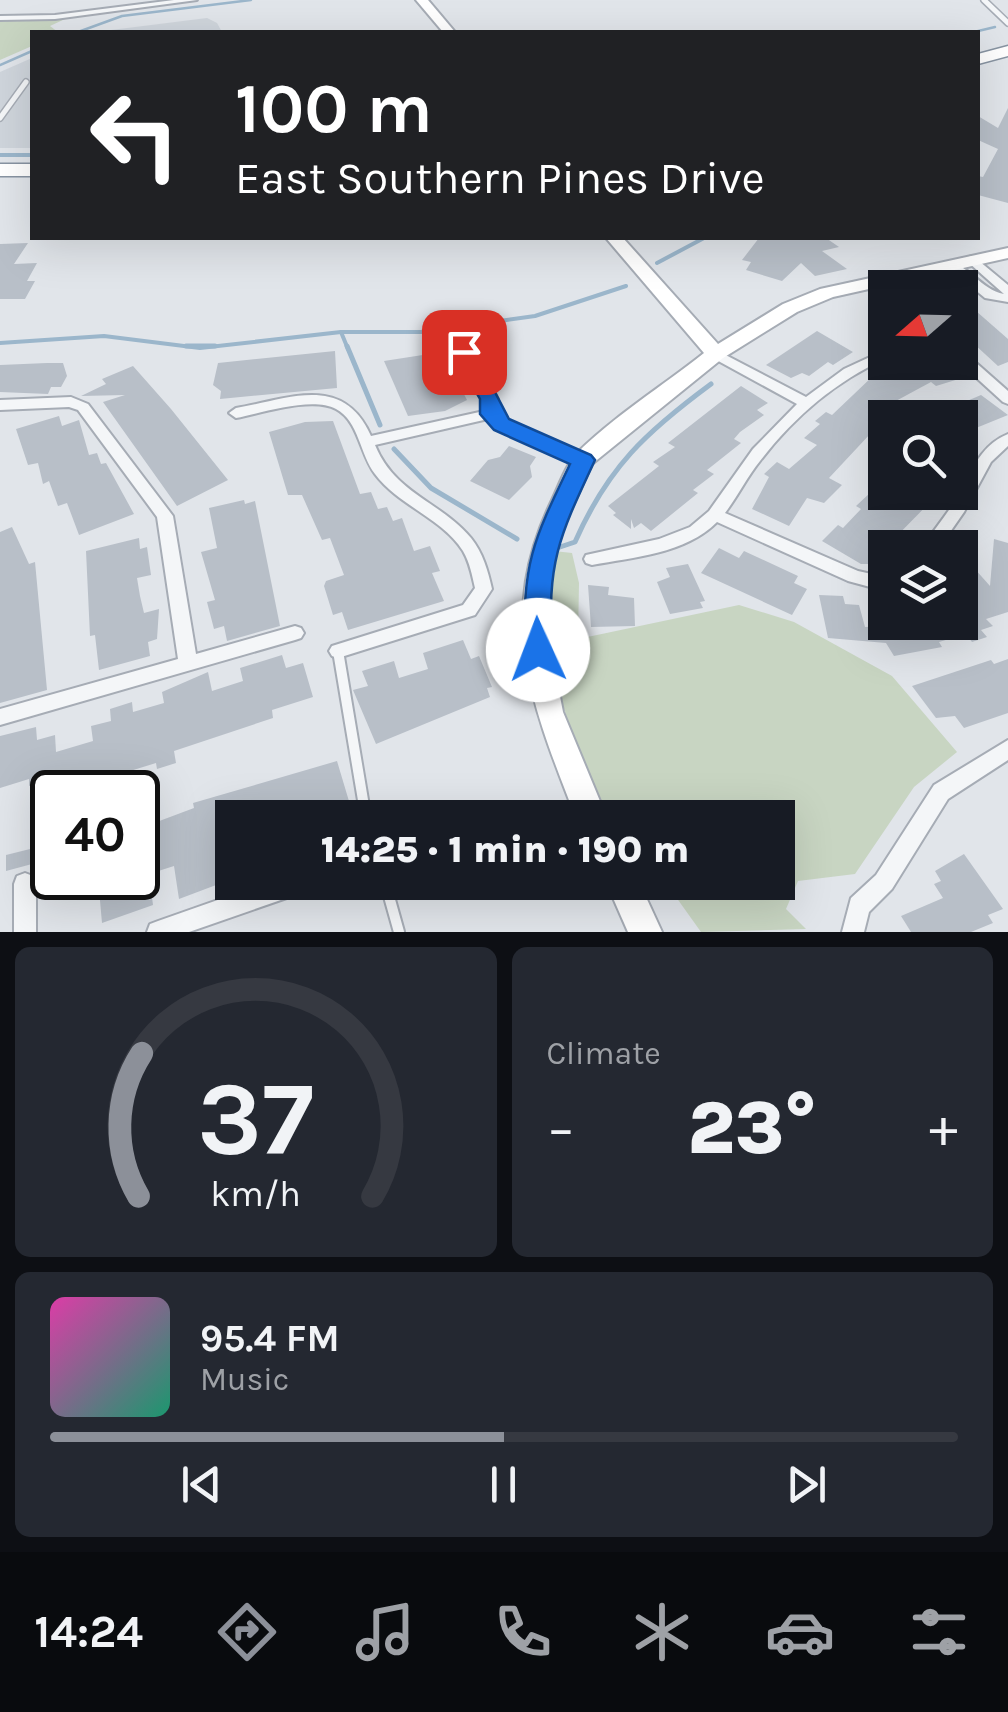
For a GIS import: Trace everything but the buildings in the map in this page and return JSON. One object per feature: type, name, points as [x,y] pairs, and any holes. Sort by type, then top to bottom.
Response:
[{"type":"highway","points":[[980,44],[1008,37]]},
{"type":"highway","points":[[980,58],[1008,51]]},
{"type":"highway","points":[[0,170],[30,170]]},
{"type":"highway","points":[[0,185],[30,184]]},
{"type":"street","points":[[0,18],[56,17],[193,0]]},
{"type":"street","points":[[406,0],[430,30]]},
{"type":"street","points":[[422,0],[447,30]]},
{"type":"street","points":[[616,240],[716,354],[806,403]]},
{"type":"street","points":[[585,800],[549,712],[538,650],[536,590],[545,540],[583,460],[716,354],[790,308],[827,292],[1001,254]]},
{"type":"street","points":[[973,260],[1008,291]]},
{"type":"street","points":[[952,265],[989,295],[1008,298]]},
{"type":"street","points":[[464,352],[491,399],[491,414],[502,424],[583,460]]},
{"type":"street","points":[[592,560],[694,532],[716,516],[758,453],[806,403],[868,361]]},
{"type":"street","points":[[978,372],[1008,399]]},
{"type":"street","points":[[0,405],[70,402],[84,406],[165,516],[188,662]]},
{"type":"street","points":[[236,413],[336,403],[352,414],[378,468],[465,536],[480,562],[484,589],[469,610],[338,650]]},
{"type":"street","points":[[366,442],[491,414]]},
{"type":"street","points":[[943,530],[963,501],[980,464],[1008,438]]},
{"type":"street","points":[[716,516],[868,580]]},
{"type":"street","points":[[0,717],[295,632]]},
{"type":"street","points":[[848,931],[860,906],[884,882],[941,792],[1008,749]]},
{"type":"street","points":[[24,884],[26,932]]},
{"type":"street","points":[[158,932],[250,900]]},
{"type":"street","points":[[630,900],[644,932]]},
{"type":"lane","points":[[984,0],[1008,23]]},
{"type":"lane","points":[[0,118],[26,82]]},
{"type":"lane","points":[[338,650],[351,706],[361,800]]},
{"type":"lane","points":[[390,900],[399,932]]},
{"type":"shaded area","points":[[207,18],[221,30],[111,30]]},
{"type":"shaded area","points":[[30,59],[30,148],[0,148],[0,72]]},
{"type":"green space","points":[[65,19],[50,26],[55,30],[30,30],[30,47],[0,60],[0,20]]},
{"type":"green space","points":[[554,551],[572,553],[579,583],[578,639],[739,605],[794,622],[892,676],[957,752],[914,787],[855,874],[798,881],[795,888],[795,800],[601,800],[558,689],[548,623]]},
{"type":"green space","points":[[678,900],[790,900],[786,909],[806,929],[701,932]]},
{"type":"waterway","points":[[84,30],[122,16],[251,0]]},
{"type":"waterway","points":[[980,31],[995,27]]},
{"type":"waterway","points":[[0,65],[30,52]]},
{"type":"waterway","points":[[0,155],[30,155]]},
{"type":"waterway","points":[[657,263],[700,240]]},
{"type":"waterway","points":[[341,332],[421,332],[535,316],[626,286]]},
{"type":"waterway","points":[[0,343],[104,336],[200,348],[341,332]]},
{"type":"waterway","points":[[341,332],[348,349]]},
{"type":"waterway","points":[[186,346],[215,346]]},
{"type":"waterway","points":[[347,346],[380,425]]},
{"type":"waterway","points":[[560,547],[575,542],[601,492],[631,453],[711,384]]},
{"type":"waterway","points":[[394,449],[431,488],[517,539]]},
{"type":"route","points":[[464,352],[491,399],[491,414],[502,424],[583,460],[545,540],[536,590],[538,650]]}]
